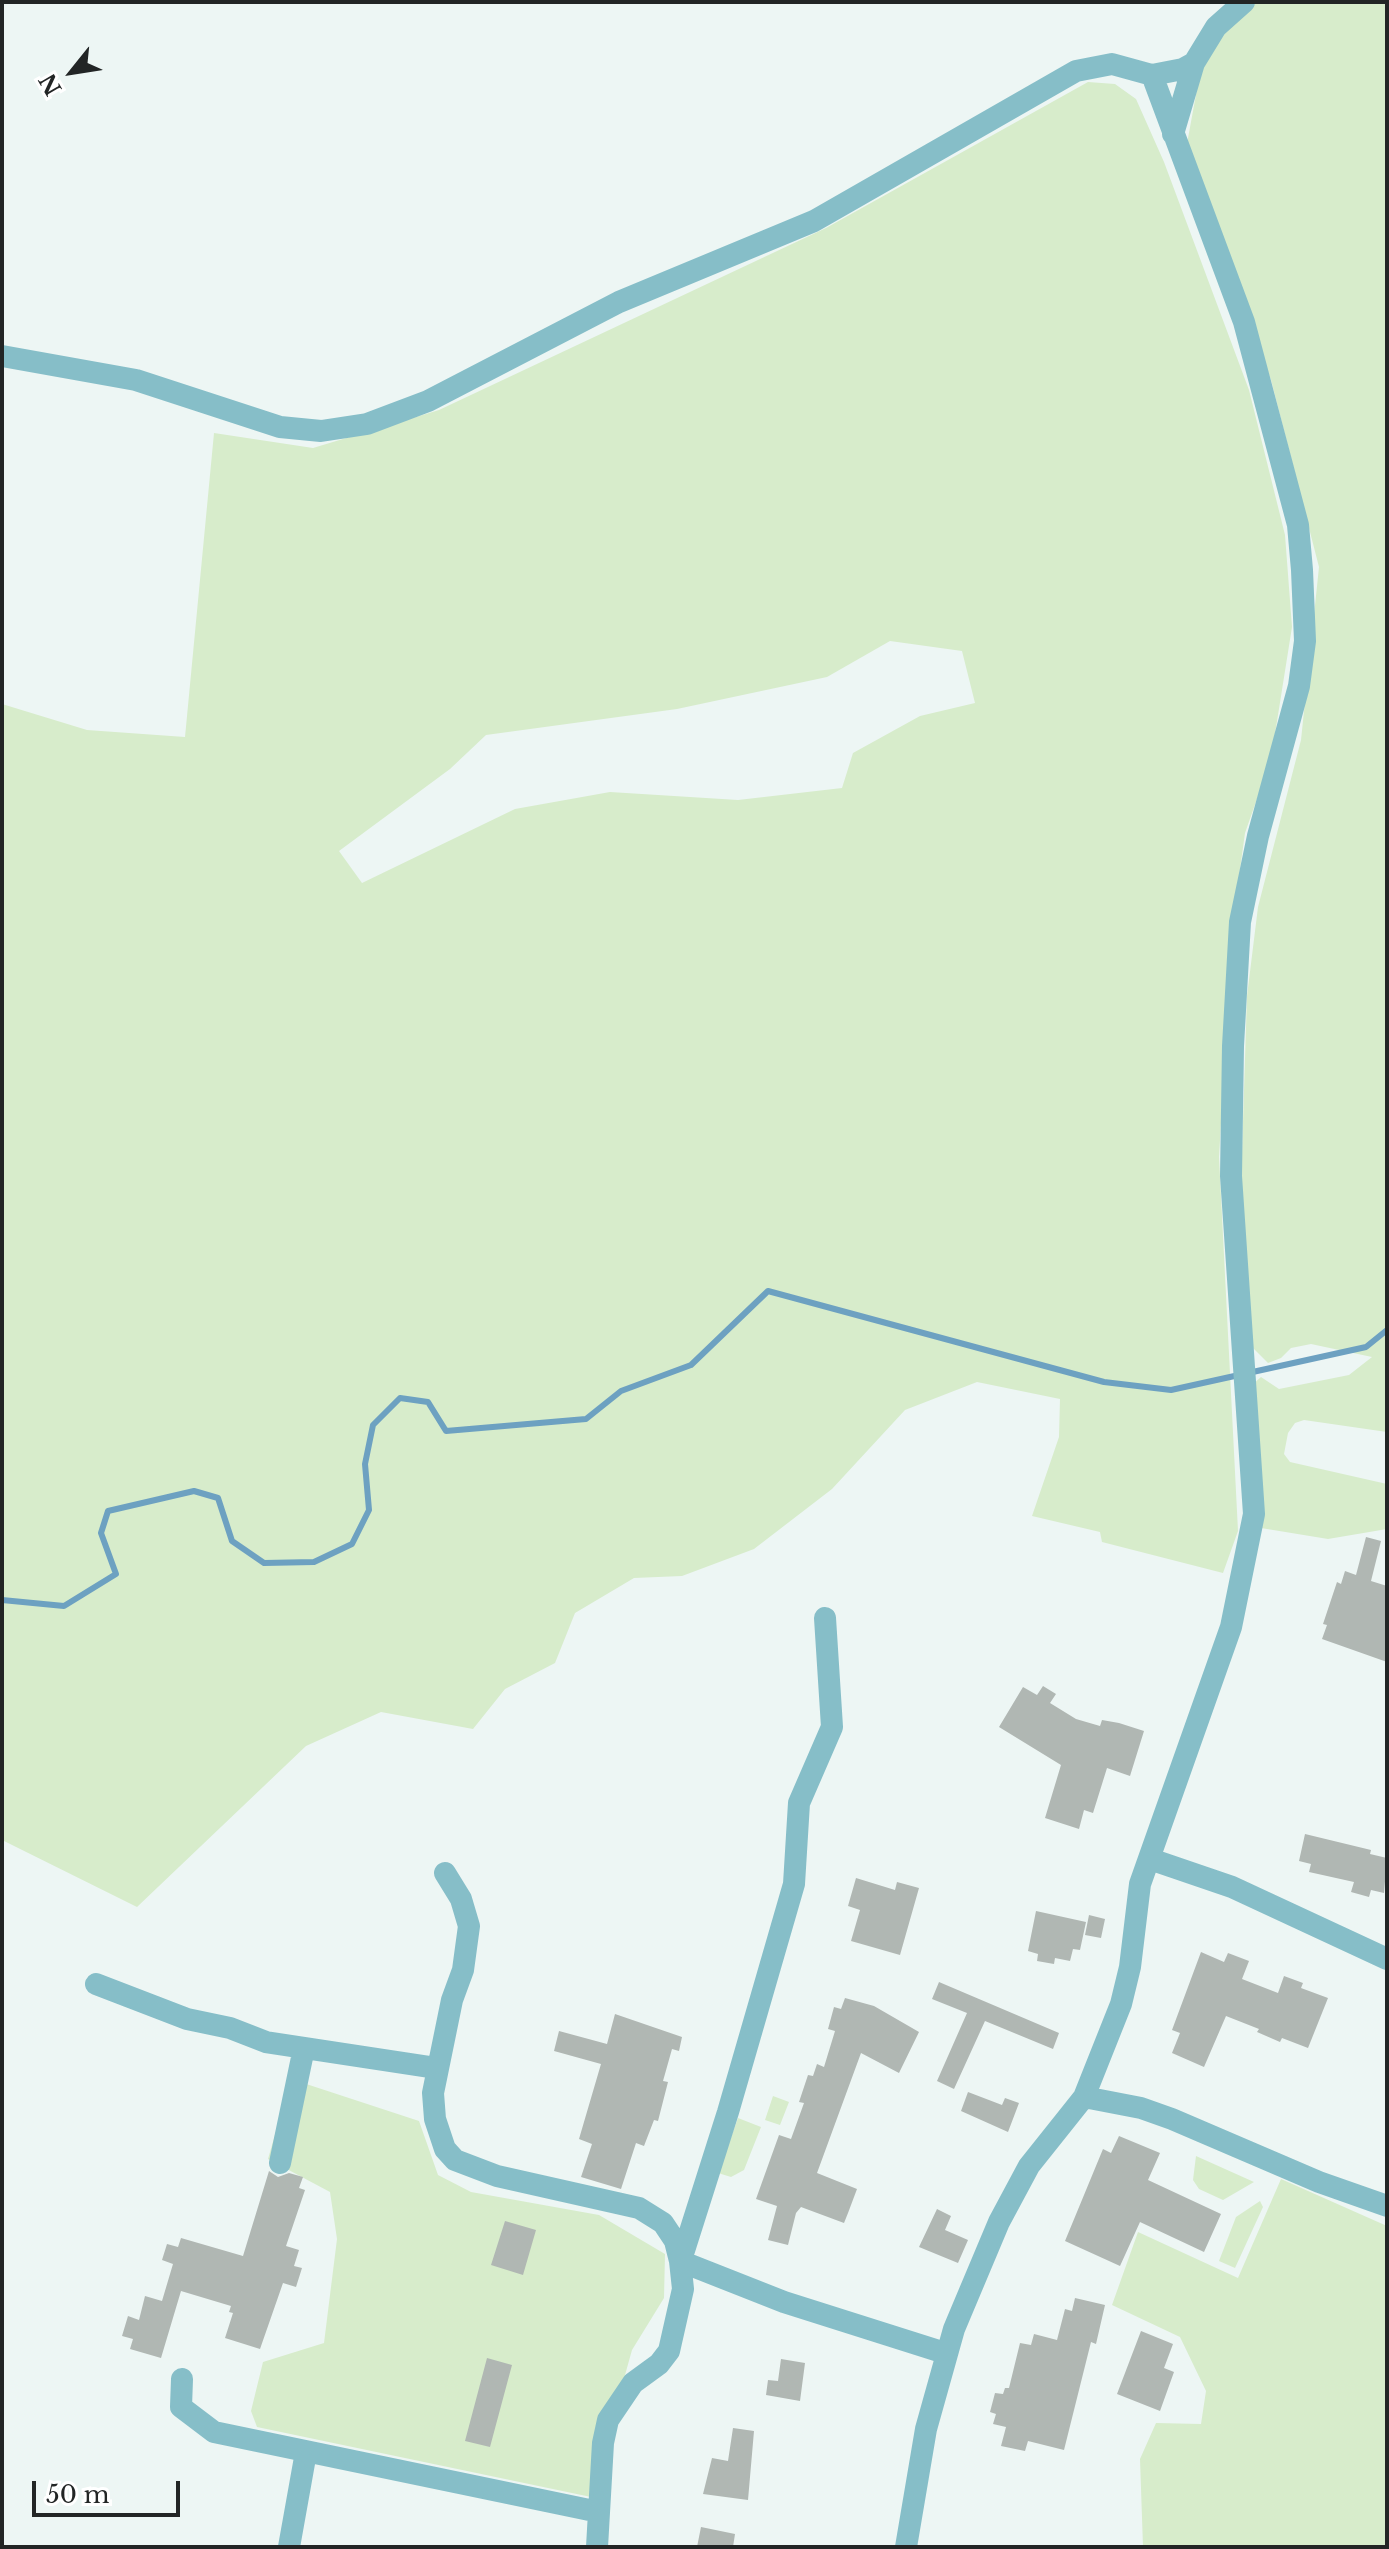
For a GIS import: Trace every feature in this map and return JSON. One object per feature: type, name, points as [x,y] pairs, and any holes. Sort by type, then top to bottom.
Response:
[{"type":"street","points":[[1173,134],[1194,63],[1216,27],[1244,2]]},
{"type":"street","points":[[2,356],[136,380],[280,427],[321,431],[367,424],[428,401],[619,302],[814,221],[1076,71],[1112,64],[1152,75],[1194,63]]},
{"type":"street","points":[[906,2547],[926,2429],[945,2353],[999,2222],[1023,2176],[1084,2097],[1121,2004],[1130,1967],[1140,1884],[1231,1627],[1254,1514],[1231,1176],[1233,1046],[1240,922],[1258,836],[1299,686],[1305,641],[1302,570],[1298,525],[1244,322],[1152,75]]},
{"type":"street","points":[[680,2261],[728,2112],[794,1884],[799,1803],[832,1727],[825,1618]]},
{"type":"street","points":[[1150,1859],[1232,1887],[1387,1959]]},
{"type":"street","points":[[445,1873],[461,1899],[469,1926],[463,1970],[433,2093],[435,2119],[445,2149],[455,2160],[497,2176],[639,2208],[663,2223],[675,2241],[680,2261],[683,2289],[669,2351],[659,2364],[633,2383],[608,2420],[603,2443],[597,2547]]},
{"type":"street","points":[[96,1984],[187,2019],[230,2028],[266,2042],[437,2068]]},
{"type":"street","points":[[280,2163],[304,2048]]},
{"type":"street","points":[[1084,2097],[1141,2108],[1172,2119],[1319,2182],[1387,2206]]},
{"type":"street","points":[[680,2261],[784,2302],[945,2353]]},
{"type":"street","points":[[182,2379],[181,2407],[214,2432],[599,2512]]},
{"type":"street","points":[[289,2547],[306,2452]]},
{"type":"green space","points":[[1258,2],[1387,2],[1387,1432],[1304,1420],[1295,1423],[1288,1433],[1284,1454],[1290,1462],[1387,1484],[1387,1529],[1328,1539],[1261,1528],[1252,1385],[1261,1377],[1279,1389],[1349,1375],[1372,1357],[1311,1344],[1291,1348],[1281,1358],[1268,1363],[1252,1347],[1241,1185],[1247,996],[1258,907],[1301,740],[1319,567],[1271,380],[1186,149],[1202,62],[1226,25]]},
{"type":"green space","points":[[1088,82],[1115,84],[1136,99],[1164,162],[1249,390],[1285,535],[1292,627],[1271,759],[1245,833],[1233,920],[1219,1157],[1238,1531],[1223,1573],[1102,1542],[1100,1532],[1032,1516],[1059,1437],[1060,1399],[977,1382],[905,1410],[832,1489],[754,1549],[682,1576],[634,1578],[575,1613],[555,1663],[505,1689],[473,1729],[381,1712],[306,1746],[137,1907],[2,1840],[2,704],[87,730],[185,737],[214,433],[313,448],[439,410],[826,228]],"holes":[[[890,641],[962,651],[975,703],[920,716],[853,753],[842,788],[738,800],[610,792],[515,809],[362,883],[339,851],[450,769],[486,735],[677,709],[827,677]]]},
{"type":"green space","points":[[291,2079],[419,2121],[438,2175],[471,2192],[599,2215],[665,2254],[664,2298],[632,2350],[591,2497],[257,2427],[251,2411],[263,2362],[324,2343],[337,2239],[330,2192],[268,2159]]},
{"type":"green space","points":[[773,2096],[789,2102],[780,2125],[765,2120]]},
{"type":"green space","points":[[738,2118],[761,2127],[744,2170],[731,2177],[718,2173]]},
{"type":"green space","points":[[1196,2156],[1254,2182],[1223,2200],[1199,2189],[1193,2180]]},
{"type":"green space","points":[[1281,2179],[1387,2226],[1387,2547],[1143,2547],[1140,2459],[1156,2423],[1201,2424],[1206,2391],[1180,2337],[1112,2305],[1138,2232],[1238,2278]]},
{"type":"green space","points":[[1260,2201],[1263,2207],[1235,2268],[1219,2261],[1236,2217]]},
{"type":"building","points":[[1366,1537],[1381,1541],[1371,1581],[1387,1586],[1387,1662],[1322,1639],[1327,1625],[1323,1624],[1337,1582],[1341,1584],[1345,1571],[1356,1575]]},
{"type":"building","points":[[1043,1686],[1056,1694],[1050,1703],[1076,1719],[1100,1726],[1102,1720],[1119,1723],[1144,1731],[1130,1776],[1107,1768],[1093,1813],[1084,1810],[1079,1829],[1045,1818],[1061,1765],[999,1727],[1023,1687],[1037,1695]]},
{"type":"building","points":[[1305,1834],[1371,1850],[1370,1854],[1387,1858],[1384,1893],[1371,1890],[1369,1897],[1351,1892],[1354,1882],[1309,1872],[1311,1864],[1299,1861]]},
{"type":"building","points":[[856,1878],[895,1890],[897,1882],[919,1888],[900,1955],[851,1941],[860,1910],[848,1906]]},
{"type":"building","points":[[1036,1911],[1086,1922],[1080,1950],[1073,1949],[1070,1961],[1055,1958],[1054,1964],[1037,1961],[1038,1954],[1028,1951]]},
{"type":"building","points":[[1089,1915],[1105,1919],[1101,1938],[1085,1935]]},
{"type":"building","points":[[1201,1952],[1224,1962],[1228,1953],[1249,1961],[1242,1979],[1278,1993],[1284,1976],[1303,1983],[1301,1988],[1328,1998],[1308,2048],[1282,2038],[1280,2042],[1257,2032],[1259,2029],[1226,2016],[1204,2067],[1172,2053],[1180,2033],[1172,2030]]},
{"type":"building","points":[[939,1982],[1059,2033],[1053,2049],[985,2021],[954,2089],[937,2081],[967,2013],[932,1999]]},
{"type":"building","points":[[845,1998],[874,2006],[919,2032],[899,2073],[861,2053],[817,2173],[857,2189],[844,2223],[801,2207],[796,2213],[788,2245],[768,2240],[777,2206],[756,2199],[779,2135],[791,2139],[804,2103],[799,2102],[808,2075],[813,2076],[817,2064],[824,2067],[835,2031],[828,2029],[834,2007],[841,2009]]},
{"type":"building","points":[[615,2014],[682,2037],[679,2051],[672,2049],[663,2081],[668,2082],[658,2121],[654,2120],[644,2146],[636,2143],[621,2189],[581,2177],[592,2144],[579,2139],[601,2064],[554,2051],[559,2031],[607,2044]]},
{"type":"building","points":[[968,2092],[1002,2105],[1005,2098],[1019,2103],[1008,2132],[961,2111]]},
{"type":"building","points":[[1119,2136],[1160,2153],[1148,2180],[1221,2214],[1204,2252],[1140,2222],[1120,2266],[1065,2241],[1103,2149],[1111,2153]]},
{"type":"building","points":[[269,2171],[278,2177],[289,2173],[303,2177],[299,2188],[305,2190],[286,2246],[299,2250],[294,2266],[302,2268],[296,2287],[283,2283],[260,2349],[225,2338],[233,2313],[229,2312],[231,2306],[181,2291],[161,2358],[130,2349],[133,2339],[122,2336],[128,2316],[139,2320],[145,2296],[162,2301],[173,2264],[162,2260],[167,2244],[178,2247],[181,2238],[243,2256]]},
{"type":"building","points":[[937,2209],[951,2216],[945,2230],[968,2240],[958,2263],[919,2247]]},
{"type":"building","points":[[505,2221],[536,2230],[523,2275],[491,2265]]},
{"type":"building","points":[[1075,2298],[1105,2305],[1096,2344],[1091,2342],[1064,2450],[1028,2441],[1025,2451],[1001,2446],[1006,2427],[993,2424],[996,2414],[990,2412],[995,2393],[1003,2394],[1005,2388],[1009,2388],[1020,2343],[1031,2345],[1034,2334],[1057,2340],[1065,2309],[1072,2311]]},
{"type":"building","points":[[1141,2331],[1173,2344],[1164,2368],[1174,2372],[1160,2411],[1117,2394]]},
{"type":"building","points":[[487,2358],[512,2365],[490,2447],[465,2441]]},
{"type":"building","points":[[781,2359],[805,2363],[800,2401],[766,2395],[768,2380],[778,2381]]},
{"type":"building","points":[[733,2428],[754,2431],[748,2500],[703,2494],[712,2458],[728,2461]]},
{"type":"building","points":[[701,2527],[735,2534],[733,2547],[697,2547]]},
{"type":"waterway","points":[[2,1600],[64,1606],[116,1574],[101,1533],[108,1511],[194,1491],[218,1498],[232,1541],[264,1563],[314,1562],[352,1544],[369,1510],[365,1464],[373,1425],[400,1398],[428,1402],[446,1431],[586,1419],[621,1391],[691,1365],[768,1291],[1104,1382],[1171,1390],[1366,1347],[1387,1330]]}]
